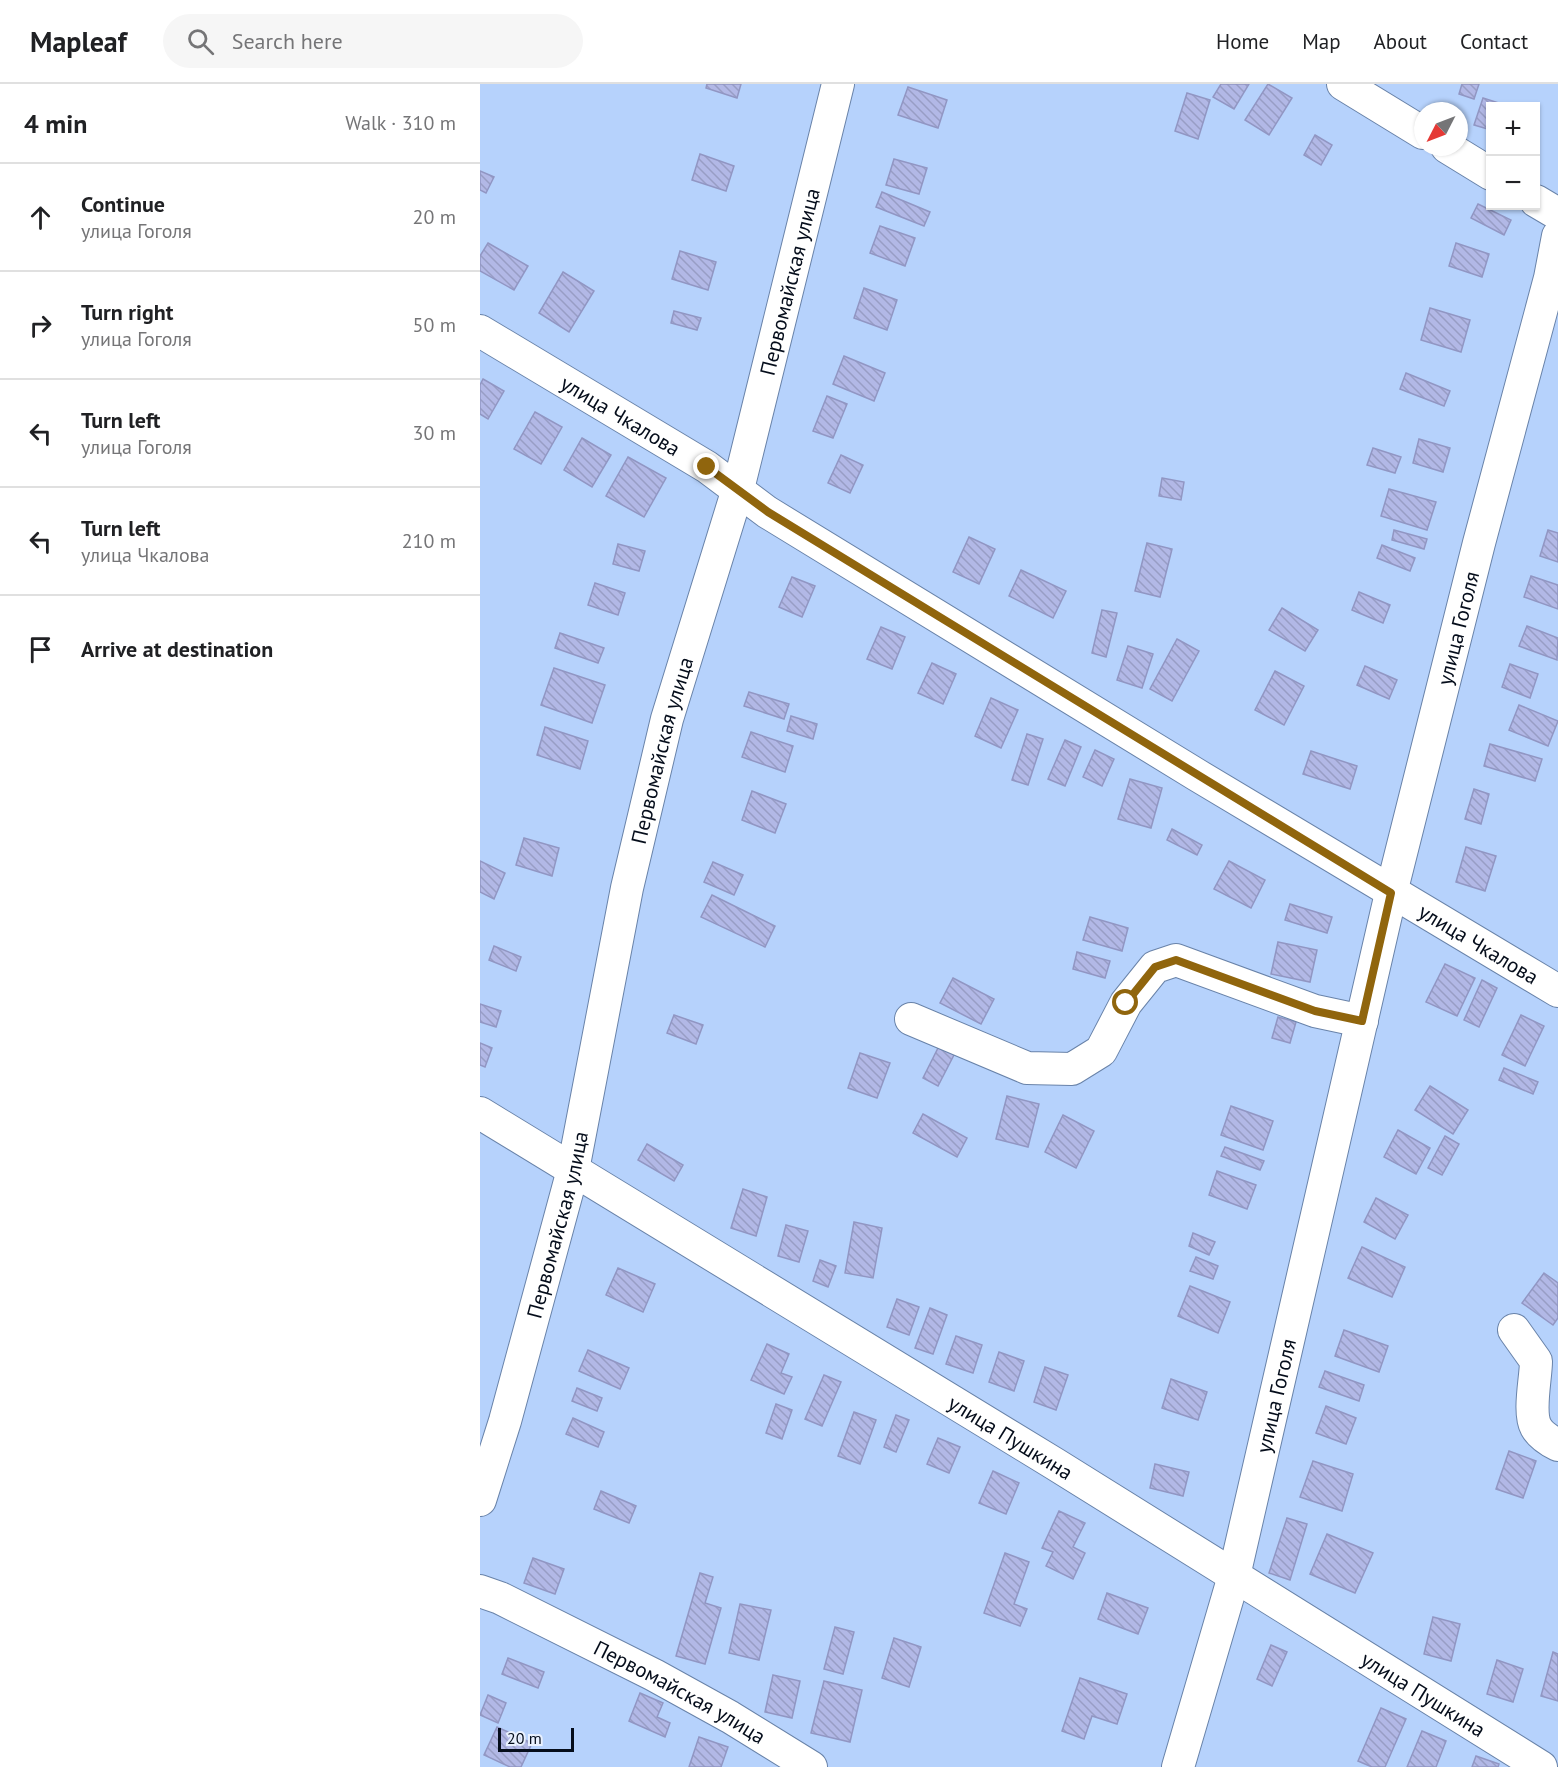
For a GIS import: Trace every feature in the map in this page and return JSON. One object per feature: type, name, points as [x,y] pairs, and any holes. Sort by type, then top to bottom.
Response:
[{"type":"street","name":"Первомайская улица","points":[[480,1500],[492,1416],[573,1170],[627,888],[667,719],[738,489],[838,84]]},
{"type":"street","points":[[1342,84],[1414,128]]},
{"type":"street","points":[[1462,156],[1486,171]]},
{"type":"street","points":[[1540,203],[1558,214]]},
{"type":"street","name":"улица Гоголя","points":[[1178,1767],[1234,1576],[1391,893],[1479,543],[1550,278],[1558,236]]},
{"type":"street","name":"улица Чкалова","points":[[480,332],[707,467],[768,512],[1391,893],[1558,991]]},
{"type":"street","points":[[911,1019],[1027,1068],[1072,1069],[1101,1051],[1126,1003],[1155,967],[1176,960],[1315,1011],[1362,1021]]},
{"type":"street","name":"улица Пушкина","points":[[480,1113],[1541,1767]]},
{"type":"street","points":[[1514,1330],[1536,1361],[1532,1411],[1536,1427],[1546,1438],[1558,1445]]},
{"type":"street","name":"Первомайская улица","points":[[480,1591],[500,1598],[654,1675],[730,1717],[811,1767]]},
{"type":"building","points":[[707,84],[741,84],[737,98],[706,88]]},
{"type":"building","points":[[1221,84],[1249,84],[1234,109],[1213,97]]},
{"type":"building","points":[[1268,84],[1292,98],[1269,135],[1245,120]]},
{"type":"building","points":[[1462,84],[1479,84],[1474,99],[1459,94]]},
{"type":"building","points":[[908,87],[947,100],[938,128],[898,115]]},
{"type":"building","points":[[1187,93],[1210,100],[1198,139],[1175,131]]},
{"type":"building","points":[[1483,98],[1496,102],[1486,102],[1486,129],[1474,125]]},
{"type":"building","points":[[1315,135],[1332,145],[1321,165],[1304,155]]},
{"type":"building","points":[[700,154],[734,166],[726,191],[692,180]]},
{"type":"building","points":[[894,159],[927,168],[919,194],[886,185]]},
{"type":"building","points":[[480,171],[494,177],[486,193],[480,190]]},
{"type":"building","points":[[882,192],[930,212],[924,226],[876,207]]},
{"type":"building","points":[[1478,204],[1486,210],[1511,220],[1504,235],[1471,218]]},
{"type":"building","points":[[880,226],[915,238],[905,266],[870,253]]},
{"type":"building","points":[[488,243],[528,266],[514,290],[480,271],[480,256]]},
{"type":"building","points":[[1456,243],[1489,254],[1482,277],[1449,266]]},
{"type":"building","points":[[680,251],[716,262],[708,290],[672,279]]},
{"type":"building","points":[[563,272],[594,291],[569,332],[539,313]]},
{"type":"building","points":[[864,288],[897,300],[887,330],[854,318]]},
{"type":"building","points":[[1430,308],[1470,320],[1461,352],[1421,340]]},
{"type":"building","points":[[674,311],[701,318],[697,330],[671,323]]},
{"type":"building","points":[[844,356],[885,373],[874,401],[833,384]]},
{"type":"building","points":[[1406,373],[1450,391],[1444,406],[1400,389]]},
{"type":"building","points":[[483,379],[504,391],[488,419],[480,414],[480,385]]},
{"type":"building","points":[[827,396],[847,404],[833,438],[813,431]]},
{"type":"building","points":[[535,412],[562,427],[541,464],[514,449]]},
{"type":"building","points":[[582,438],[611,455],[592,487],[564,470]]},
{"type":"building","points":[[1419,439],[1450,448],[1443,472],[1413,463]]},
{"type":"building","points":[[1373,448],[1401,457],[1395,473],[1367,465]]},
{"type":"building","points":[[841,455],[863,465],[850,493],[828,483]]},
{"type":"building","points":[[628,457],[666,478],[644,517],[606,496]]},
{"type":"building","points":[[1162,478],[1184,482],[1181,500],[1159,496]]},
{"type":"building","points":[[1389,489],[1436,502],[1427,530],[1381,516]]},
{"type":"building","points":[[1394,530],[1427,539],[1424,549],[1392,540]]},
{"type":"building","points":[[1548,530],[1558,533],[1558,562],[1540,556]]},
{"type":"building","points":[[969,537],[995,549],[979,584],[953,572]]},
{"type":"building","points":[[1147,543],[1172,549],[1160,597],[1135,591]]},
{"type":"building","points":[[618,544],[645,551],[639,571],[613,564]]},
{"type":"building","points":[[1382,545],[1415,558],[1410,571],[1377,558]]},
{"type":"building","points":[[1021,570],[1066,591],[1053,618],[1009,596]]},
{"type":"building","points":[[1531,576],[1558,585],[1558,609],[1524,597]]},
{"type":"building","points":[[792,577],[815,586],[802,617],[779,607]]},
{"type":"building","points":[[595,583],[625,593],[618,615],[588,605]]},
{"type":"building","points":[[1359,592],[1390,605],[1383,623],[1352,610]]},
{"type":"building","points":[[1282,608],[1318,630],[1305,651],[1269,630]]},
{"type":"building","points":[[1102,610],[1117,613],[1106,657],[1092,653]]},
{"type":"building","points":[[1527,626],[1558,638],[1557,660],[1519,646]]},
{"type":"building","points":[[881,627],[905,637],[892,669],[867,659]]},
{"type":"building","points":[[560,633],[604,648],[598,663],[555,648]]},
{"type":"building","points":[[1177,639],[1199,651],[1172,701],[1150,689]]},
{"type":"building","points":[[1128,646],[1153,654],[1142,688],[1117,680]]},
{"type":"building","points":[[932,663],[956,674],[943,704],[918,693]]},
{"type":"building","points":[[1510,664],[1538,674],[1530,698],[1502,687]]},
{"type":"building","points":[[1365,666],[1397,680],[1389,699],[1357,685]]},
{"type":"building","points":[[554,668],[605,685],[592,723],[541,705]]},
{"type":"building","points":[[1275,671],[1304,686],[1284,725],[1255,710]]},
{"type":"building","points":[[749,692],[789,704],[784,719],[744,706]]},
{"type":"building","points":[[991,698],[1018,710],[1001,748],[975,736]]},
{"type":"building","points":[[1519,705],[1558,721],[1548,746],[1509,730]]},
{"type":"building","points":[[791,716],[817,724],[813,739],[787,731]]},
{"type":"building","points":[[545,727],[588,741],[580,769],[537,755]]},
{"type":"building","points":[[751,732],[793,746],[785,772],[742,757]]},
{"type":"building","points":[[1027,734],[1043,739],[1028,785],[1012,780]]},
{"type":"building","points":[[1065,740],[1081,747],[1065,786],[1048,779]]},
{"type":"building","points":[[1490,744],[1542,759],[1535,781],[1484,766]]},
{"type":"building","points":[[1095,750],[1114,759],[1102,786],[1083,777]]},
{"type":"building","points":[[1311,751],[1357,766],[1350,789],[1303,774]]},
{"type":"building","points":[[1130,779],[1162,788],[1151,828],[1118,819]]},
{"type":"building","points":[[1474,789],[1489,794],[1481,824],[1465,819]]},
{"type":"building","points":[[752,791],[786,804],[775,833],[742,820]]},
{"type":"building","points":[[1172,829],[1202,845],[1197,855],[1167,840]]},
{"type":"building","points":[[524,838],[559,848],[552,876],[516,865]]},
{"type":"building","points":[[1466,847],[1496,856],[1485,891],[1456,882]]},
{"type":"building","points":[[480,861],[505,873],[494,899],[480,892]]},
{"type":"building","points":[[1229,861],[1265,880],[1251,908],[1214,889]]},
{"type":"building","points":[[713,862],[743,875],[734,895],[704,882]]},
{"type":"building","points":[[712,895],[775,926],[765,947],[701,917]]},
{"type":"building","points":[[1290,904],[1332,917],[1327,933],[1285,920]]},
{"type":"building","points":[[1090,917],[1128,928],[1122,951],[1083,940]]},
{"type":"building","points":[[1278,942],[1317,950],[1310,982],[1271,974]]},
{"type":"building","points":[[494,946],[521,957],[516,971],[489,960]]},
{"type":"building","points":[[1077,952],[1110,961],[1105,978],[1073,969]]},
{"type":"building","points":[[1445,964],[1475,978],[1457,1016],[1426,1002]]},
{"type":"building","points":[[953,978],[994,999],[981,1024],[940,1003]]},
{"type":"building","points":[[1482,980],[1497,988],[1479,1027],[1464,1020]]},
{"type":"building","points":[[480,1004],[501,1011],[496,1027],[480,1022]]},
{"type":"building","points":[[674,1015],[703,1025],[696,1044],[667,1033]]},
{"type":"building","points":[[1521,1015],[1544,1026],[1525,1066],[1502,1055]]},
{"type":"building","points":[[1278,1017],[1296,1022],[1290,1043],[1272,1038]]},
{"type":"building","points":[[941,1042],[956,1051],[938,1086],[923,1078]]},
{"type":"building","points":[[480,1043],[492,1048],[485,1067],[480,1065]]},
{"type":"building","points":[[860,1053],[890,1063],[877,1098],[848,1088]]},
{"type":"building","points":[[1504,1068],[1538,1082],[1533,1094],[1499,1080]]},
{"type":"building","points":[[1430,1086],[1468,1110],[1453,1134],[1415,1110]]},
{"type":"building","points":[[1007,1096],[1039,1104],[1028,1147],[996,1139]]},
{"type":"building","points":[[1231,1106],[1273,1121],[1263,1150],[1221,1135]]},
{"type":"building","points":[[923,1114],[967,1138],[957,1157],[913,1133]]},
{"type":"building","points":[[1063,1115],[1094,1131],[1076,1168],[1045,1152]]},
{"type":"building","points":[[1398,1130],[1430,1148],[1416,1174],[1384,1157]]},
{"type":"building","points":[[1445,1136],[1459,1144],[1442,1175],[1428,1168]]},
{"type":"building","points":[[647,1144],[683,1165],[674,1181],[638,1160]]},
{"type":"building","points":[[1225,1147],[1264,1161],[1260,1170],[1221,1156]]},
{"type":"building","points":[[1217,1171],[1256,1185],[1247,1209],[1209,1195]]},
{"type":"building","points":[[743,1189],[767,1197],[756,1236],[731,1228]]},
{"type":"building","points":[[1376,1198],[1408,1215],[1395,1239],[1364,1222]]},
{"type":"building","points":[[854,1222],[882,1228],[873,1278],[845,1273]]},
{"type":"building","points":[[786,1225],[808,1231],[799,1262],[778,1256]]},
{"type":"building","points":[[1193,1233],[1215,1242],[1209,1255],[1189,1246]]},
{"type":"building","points":[[1362,1247],[1405,1267],[1392,1297],[1348,1278]]},
{"type":"building","points":[[1196,1257],[1218,1266],[1213,1279],[1190,1271]]},
{"type":"building","points":[[820,1260],[836,1266],[828,1287],[813,1281]]},
{"type":"building","points":[[618,1268],[655,1284],[643,1312],[606,1295]]},
{"type":"building","points":[[1544,1273],[1558,1283],[1558,1318],[1553,1325],[1522,1303]]},
{"type":"building","points":[[1190,1286],[1230,1302],[1218,1333],[1178,1316]]},
{"type":"building","points":[[897,1299],[919,1307],[909,1335],[887,1327]]},
{"type":"building","points":[[930,1308],[947,1315],[933,1354],[915,1348]]},
{"type":"building","points":[[1344,1330],[1388,1346],[1379,1372],[1335,1356]]},
{"type":"building","points":[[956,1336],[982,1345],[973,1373],[946,1364]]},
{"type":"building","points":[[767,1344],[789,1354],[781,1373],[792,1377],[784,1394],[751,1380]]},
{"type":"building","points":[[588,1350],[629,1368],[620,1389],[579,1371]]},
{"type":"building","points":[[999,1352],[1024,1361],[1014,1391],[989,1382]]},
{"type":"building","points":[[1045,1367],[1068,1375],[1056,1410],[1034,1402]]},
{"type":"building","points":[[1325,1371],[1364,1385],[1359,1401],[1319,1387]]},
{"type":"building","points":[[824,1375],[841,1382],[822,1426],[805,1419]]},
{"type":"building","points":[[1171,1379],[1207,1392],[1198,1420],[1162,1408]]},
{"type":"building","points":[[577,1388],[602,1398],[597,1411],[572,1401]]},
{"type":"building","points":[[776,1404],[792,1410],[782,1439],[766,1433]]},
{"type":"building","points":[[1326,1406],[1356,1418],[1346,1444],[1316,1433]]},
{"type":"building","points":[[854,1412],[876,1420],[860,1464],[838,1456]]},
{"type":"building","points":[[896,1415],[909,1420],[896,1452],[884,1447]]},
{"type":"building","points":[[573,1418],[604,1432],[598,1447],[566,1434]]},
{"type":"building","points":[[938,1438],[960,1447],[949,1473],[927,1464]]},
{"type":"building","points":[[1509,1451],[1536,1461],[1523,1498],[1496,1489]]},
{"type":"building","points":[[1313,1461],[1353,1474],[1342,1511],[1300,1497]]},
{"type":"building","points":[[1155,1464],[1189,1472],[1183,1496],[1150,1488]]},
{"type":"building","points":[[993,1471],[1019,1483],[1006,1514],[979,1503]]},
{"type":"building","points":[[601,1491],[636,1506],[629,1523],[594,1509]]},
{"type":"building","points":[[1059,1511],[1085,1523],[1073,1547],[1085,1553],[1073,1579],[1046,1566],[1053,1552],[1042,1548]]},
{"type":"building","points":[[1287,1518],[1307,1524],[1290,1580],[1269,1573]]},
{"type":"building","points":[[1327,1534],[1373,1553],[1355,1593],[1310,1574]]},
{"type":"building","points":[[1005,1553],[1029,1562],[1014,1604],[1027,1609],[1020,1626],[984,1613]]},
{"type":"building","points":[[533,1558],[564,1569],[555,1594],[524,1583]]},
{"type":"building","points":[[700,1573],[713,1577],[705,1603],[721,1608],[705,1664],[676,1656]]},
{"type":"building","points":[[1107,1593],[1148,1608],[1138,1634],[1098,1619]]},
{"type":"building","points":[[740,1604],[771,1610],[759,1660],[729,1653]]},
{"type":"building","points":[[1433,1617],[1460,1624],[1451,1661],[1424,1654]]},
{"type":"building","points":[[835,1627],[854,1632],[843,1674],[824,1669]]},
{"type":"building","points":[[894,1638],[921,1647],[909,1687],[882,1678]]},
{"type":"building","points":[[1271,1645],[1287,1652],[1272,1686],[1257,1679]]},
{"type":"building","points":[[1553,1652],[1558,1654],[1558,1701],[1541,1696]]},
{"type":"building","points":[[508,1658],[544,1672],[538,1688],[502,1674]]},
{"type":"building","points":[[1497,1660],[1523,1669],[1513,1702],[1487,1694]]},
{"type":"building","points":[[773,1675],[800,1681],[792,1718],[765,1712]]},
{"type":"building","points":[[1080,1678],[1127,1694],[1117,1724],[1092,1716],[1084,1739],[1062,1731]]},
{"type":"building","points":[[824,1681],[862,1690],[850,1742],[811,1733]]},
{"type":"building","points":[[640,1693],[663,1703],[657,1717],[670,1723],[665,1737],[629,1721]]},
{"type":"building","points":[[488,1695],[506,1703],[498,1723],[480,1715]]},
{"type":"building","points":[[1381,1708],[1406,1719],[1385,1767],[1372,1767],[1358,1761]]},
{"type":"building","points":[[497,1727],[532,1743],[521,1767],[510,1767],[484,1755]]},
{"type":"building","points":[[1422,1731],[1446,1741],[1436,1767],[1407,1767]]},
{"type":"building","points":[[699,1737],[728,1747],[721,1767],[689,1767]]},
{"type":"building","points":[[1476,1756],[1499,1764],[1498,1767],[1472,1767]]},
{"type":"route","points":[[707,467],[768,512],[1391,893],[1362,1021],[1315,1011],[1176,960],[1155,967],[1126,1003]]}]
